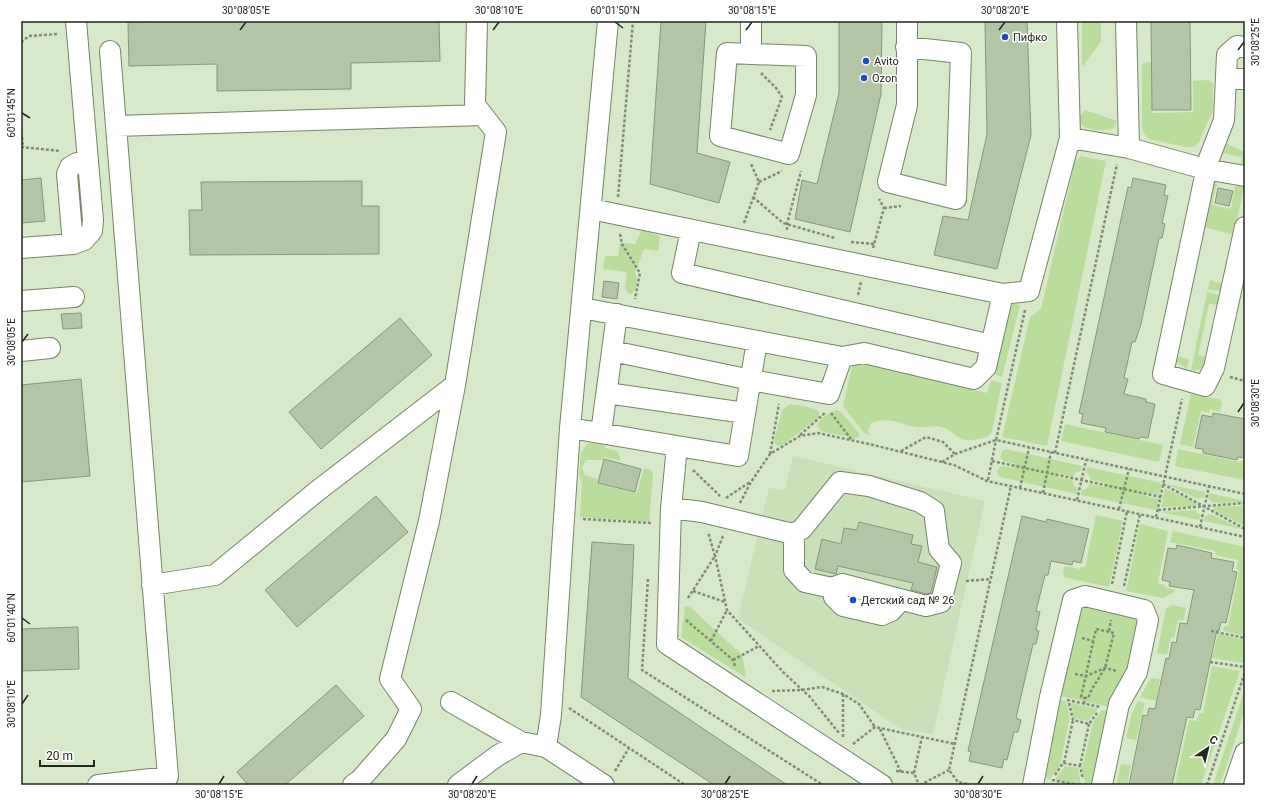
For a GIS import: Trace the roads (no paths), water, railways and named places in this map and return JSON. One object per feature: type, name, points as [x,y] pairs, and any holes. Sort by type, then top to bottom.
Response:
[{"type":"street","points":[[353,785],[360,780],[396,739],[411,709],[390,679],[429,521],[455,385],[496,132],[475,105],[477,21]]},
{"type":"street","points":[[546,747],[551,715],[570,428],[582,308],[605,212],[608,21]]},
{"type":"street","points":[[751,21],[751,54]]},
{"type":"street","points":[[906,47],[961,53],[956,199],[888,182],[907,105],[906,47],[907,21]]},
{"type":"street","points":[[605,212],[1003,294],[1029,291],[1070,138],[1068,21]]},
{"type":"street","points":[[1123,152],[1126,21]]},
{"type":"street","points":[[21,248],[74,244],[68,174],[70,167],[77,163],[88,162],[76,27]]},
{"type":"street","points":[[1245,47],[1237,46],[1227,55],[1236,79],[1224,120],[1205,169],[1205,176],[1163,374],[1205,386],[1214,368],[1245,227]]},
{"type":"street","points":[[98,785],[170,781],[152,585],[110,51]]},
{"type":"street","points":[[727,53],[751,54],[806,56],[806,95],[789,154],[720,136],[727,53]]},
{"type":"street","points":[[116,126],[483,115]]},
{"type":"street","points":[[1070,138],[1123,152],[1245,176]]},
{"type":"street","points":[[691,230],[682,273],[991,345]]},
{"type":"street","points":[[582,308],[842,357],[864,353],[974,379],[986,367],[1003,294]]},
{"type":"street","points":[[21,302],[74,297]]},
{"type":"street","points":[[601,433],[612,351],[624,316]]},
{"type":"street","points":[[570,428],[601,433],[677,450],[738,456],[758,341]]},
{"type":"street","points":[[21,350],[50,348]]},
{"type":"street","points":[[612,351],[751,380],[829,394],[842,357]]},
{"type":"street","points":[[152,585],[215,575],[316,492],[455,385]]},
{"type":"street","points":[[606,393],[745,413]]},
{"type":"street","points":[[677,450],[671,508],[666,644],[882,785]]},
{"type":"street","points":[[671,508],[734,515],[793,534],[802,529],[840,482],[869,486],[920,502],[934,511],[939,549],[951,563],[941,602],[926,606],[842,584],[832,588],[805,582],[794,570],[793,534]]},
{"type":"street","points":[[1039,781],[1059,699],[1057,670],[1073,600],[1085,596],[1144,610],[1148,620],[1137,672],[1119,704],[1102,785]]},
{"type":"street","points":[[451,702],[521,742],[546,747],[609,779]]},
{"type":"street","points":[[458,785],[497,756],[521,742]]},
{"type":"street","points":[[1234,785],[1245,753]]},
{"type":"place","name":"Пифко","points":[[1005,37]]},
{"type":"place","name":"Avito","points":[[866,61]]},
{"type":"place","name":"Ozon","points":[[864,78]]},
{"type":"place","name":"Детский сад № 26","points":[[853,600]]}]
